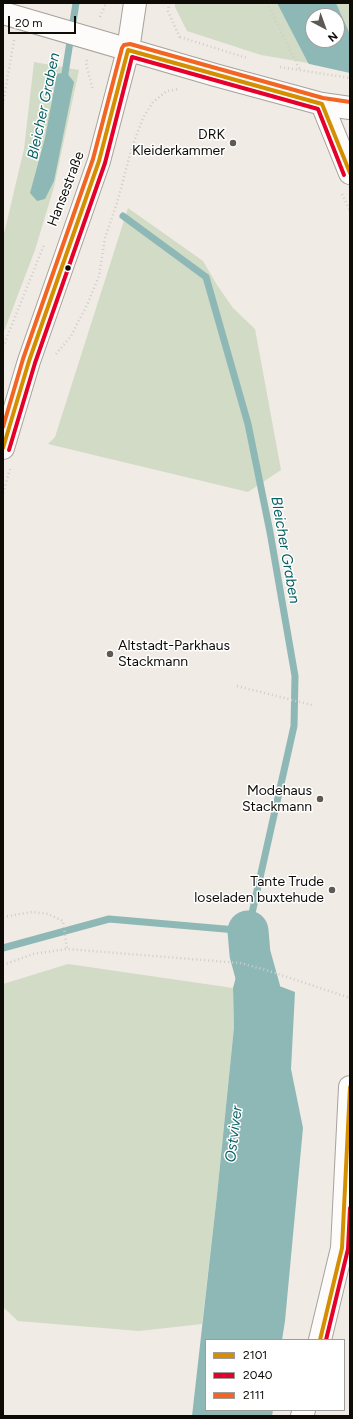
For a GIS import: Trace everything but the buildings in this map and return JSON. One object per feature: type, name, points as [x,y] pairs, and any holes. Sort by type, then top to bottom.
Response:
[{"type":"street","name":"Hansestraße","points":[[7,458],[29,361],[99,162],[128,50],[134,3]]},
{"type":"street","points":[[10,15],[89,39],[322,104],[350,108]]},
{"type":"street","points":[[322,104],[347,176]]},
{"type":"street","points":[[320,1339],[342,1248],[350,1087]]},
{"type":"path","points":[[93,92],[86,63],[89,39],[106,3]]},
{"type":"path","points":[[169,3],[168,11],[180,37],[248,59]]},
{"type":"path","points":[[267,3],[300,70]]},
{"type":"path","points":[[3,104],[10,15]]},
{"type":"path","points":[[278,67],[350,78]]},
{"type":"path","points":[[51,360],[71,336],[87,305],[99,276],[105,238],[117,202],[132,147],[143,118],[153,102],[167,91],[180,89]]},
{"type":"path","points":[[347,176],[350,211]]},
{"type":"path","name":"Hansestraße","points":[[3,347],[44,244]]},
{"type":"path","points":[[3,493],[7,458]]},
{"type":"path","points":[[237,686],[312,705]]},
{"type":"path","points":[[3,917],[32,912],[48,914],[63,921],[67,949]]},
{"type":"path","points":[[3,965],[33,954],[67,949],[240,963],[266,970],[350,998]]},
{"type":"green space","points":[[175,3],[277,3],[308,63],[261,55],[187,31],[175,7]]},
{"type":"green space","points":[[336,3],[350,3],[350,34],[345,23],[345,8],[338,8]]},
{"type":"green space","points":[[34,62],[79,70],[54,187],[35,250],[3,334],[3,238],[24,149]]},
{"type":"green space","points":[[128,208],[203,261],[233,308],[255,329],[281,470],[248,492],[48,444],[55,437]]},
{"type":"green space","points":[[68,964],[233,988],[234,1027],[202,1324],[139,1331],[18,1321],[3,1307],[3,984]]},
{"type":"water","points":[[277,3],[336,3],[338,8],[305,8],[305,48],[345,48],[345,23],[350,34],[350,138],[308,63]]},
{"type":"water","name":"Bleicher Graben","points":[[66,72],[74,82],[54,181],[45,199],[37,201],[30,193],[45,138],[57,74]]},
{"type":"water","points":[[245,973],[295,992],[291,1069],[303,1128],[285,1321],[282,1339],[205,1339],[205,1411],[273,1411],[272,1416],[192,1416],[234,1027],[233,988],[236,977]]},
{"type":"pier","points":[[305,63],[350,73],[350,140],[348,139]]},
{"type":"waterway","name":"Bleicher Graben","points":[[64,80],[76,3]]},
{"type":"waterway","name":"Bleicher Graben","points":[[3,948],[109,919],[248,931],[294,726],[295,676],[270,532],[248,424],[206,277],[123,216]]},
{"type":"waterway","name":"Ostviver","points":[[248,931],[250,954],[260,990],[257,1033]]},
{"type":"transit line","name":"2111","points":[[3,427],[23,359],[93,159],[124,45],[130,44],[323,98],[350,102]]},
{"type":"transit line","name":"2101","points":[[3,448],[29,361],[99,161],[128,50],[322,104],[350,173]]},
{"type":"transit line","name":"2040","points":[[9,450],[35,363],[105,163],[132,57],[318,109],[344,175]]},
{"type":"transit line","name":"2101","points":[[320,1339],[342,1248],[350,1087]]},
{"type":"transit line","name":"2040","points":[[326,1339],[348,1249],[350,1208]]},
{"type":"place","name":"DRK Kleiderkammer","points":[[233,143]]},
{"type":"place","name":"Altstadt-Parkhaus Stackmann","points":[[110,654]]},
{"type":"place","name":"Modehaus Stackmann","points":[[320,799]]},
{"type":"place","name":"Tante Trude loseladen buxtehude","points":[[332,890]]}]
